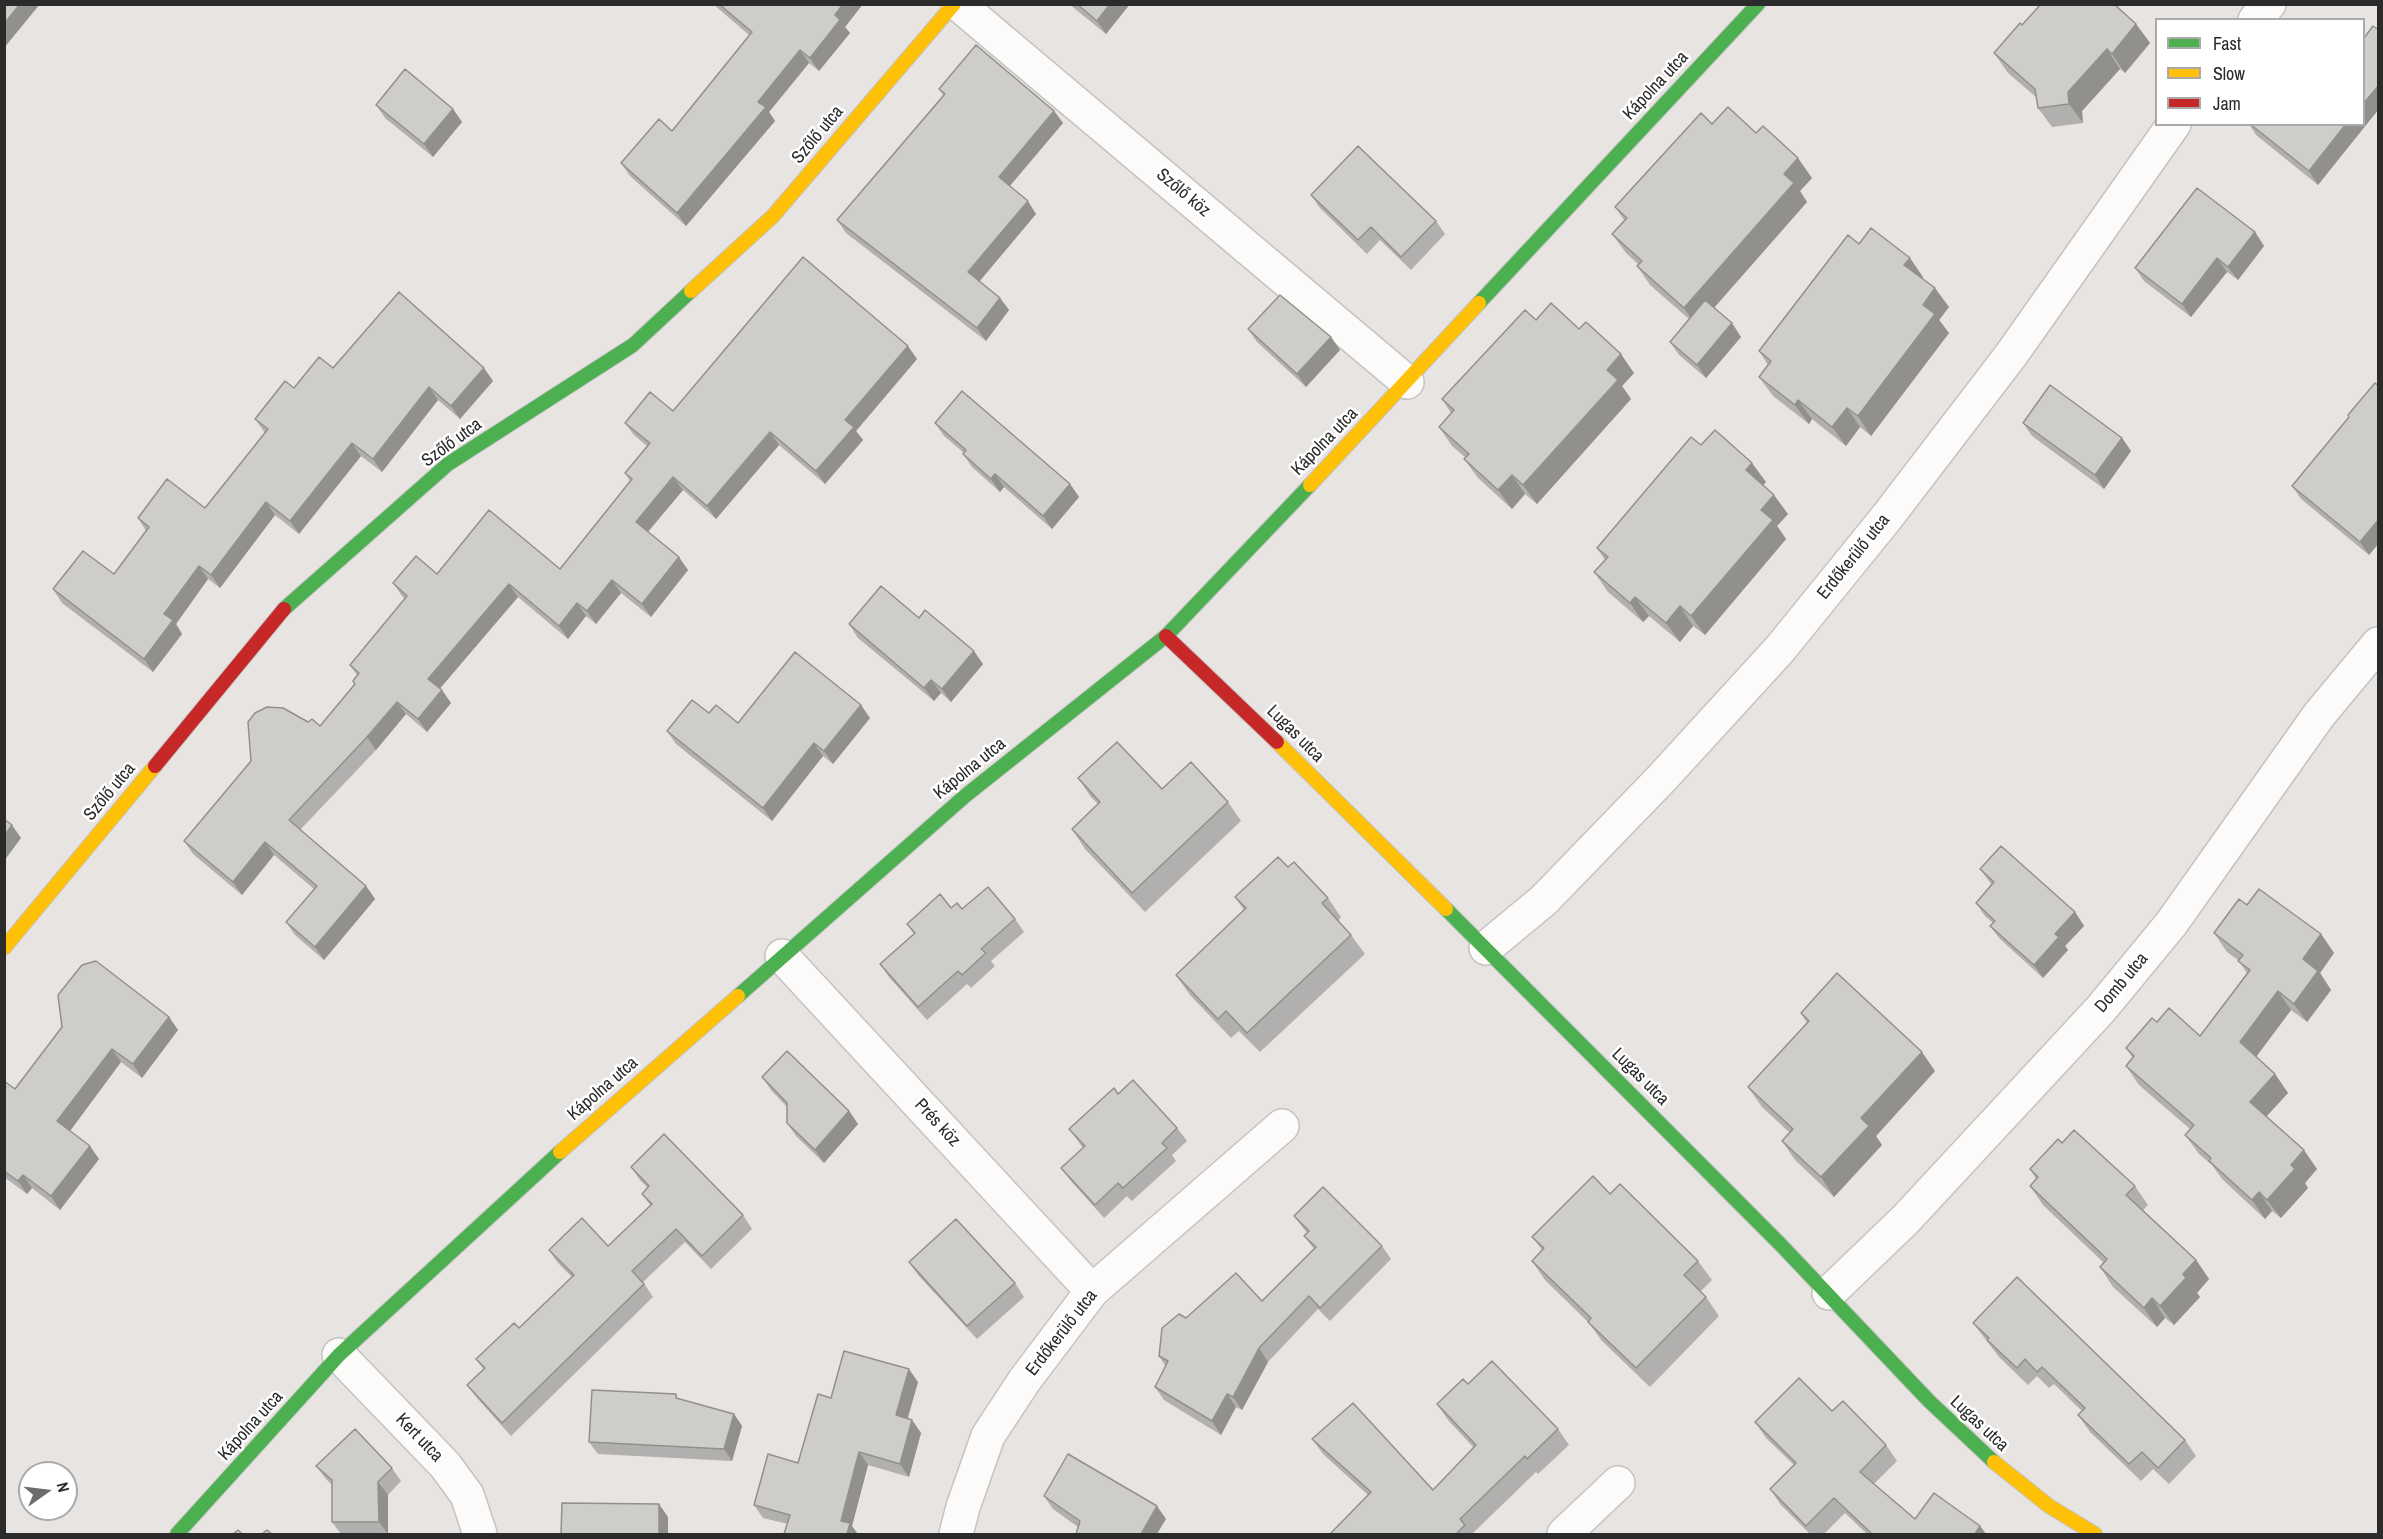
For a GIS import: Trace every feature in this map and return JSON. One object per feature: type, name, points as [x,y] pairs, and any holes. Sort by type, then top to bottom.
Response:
[{"type":"street","name":"Szőlő köz","points":[[956,4],[1407,382]]},
{"type":"street","name":"Szőlő utca","points":[[4,948],[284,609],[448,464],[633,345],[773,216],[956,4]]},
{"type":"street","name":"Kápolna utca","points":[[177,1534],[339,1355],[564,1148],[965,796],[1166,636],[1407,382],[1758,4]]},
{"type":"street","points":[[2257,18],[2269,4]]},
{"type":"street","name":"Erdőkerülő utca","points":[[1486,948],[1544,900],[1662,778],[1780,649],[1887,517],[2011,355],[2173,126]]},
{"type":"street","name":"Lugas utca","points":[[1166,636],[1209,675],[1486,948],[1829,1293],[1954,1428],[2011,1478],[2095,1534]]},
{"type":"street","name":"Domb utca","points":[[1829,1293],[1905,1220],[2100,1010],[2171,924],[2319,715],[2379,644]]},
{"type":"street","name":"Prés köz","points":[[782,956],[1092,1291]]},
{"type":"street","name":"Erdőkerülő utca","points":[[956,1534],[988,1436],[1024,1381],[1092,1291],[1282,1126]]},
{"type":"street","name":"Kert utca","points":[[339,1355],[445,1466],[467,1495],[480,1534]]},
{"type":"street","points":[[1564,1534],[1618,1483]]},
{"type":"building","points":[[4,4],[20,4],[4,24]]},
{"type":"building","points":[[719,4],[843,4],[835,15],[840,20],[810,58],[800,50],[758,102],[766,107],[677,213],[621,163],[659,119],[672,131],[752,32]]},
{"type":"building","points":[[1077,4],[1110,4],[1097,21]]},
{"type":"building","points":[[2041,4],[2114,4],[2136,24],[2112,54],[2107,49],[2068,92],[2069,104],[2038,108],[2035,89],[1994,53],[2020,23],[2022,25]]},
{"type":"building","points":[[2373,26],[2379,30],[2379,85],[2365,102],[2365,37]]},
{"type":"building","points":[[976,45],[1054,111],[999,177],[1028,201],[968,272],[1000,298],[977,328],[837,220],[945,94],[939,89]]},
{"type":"building","points":[[405,69],[453,109],[424,144],[376,105]]},
{"type":"building","points":[[1728,107],[1756,133],[1763,126],[1798,158],[1784,174],[1794,183],[1684,308],[1637,266],[1642,261],[1612,234],[1627,218],[1615,207],[1701,113],[1712,124]]},
{"type":"building","points":[[2253,126],[2344,126],[2309,171]]},
{"type":"building","points":[[1358,146],[1436,221],[1401,257],[1371,227],[1358,240],[1311,195]]},
{"type":"building","points":[[2197,188],[2255,232],[2228,267],[2217,258],[2182,304],[2135,268]]},
{"type":"building","points":[[1871,228],[1910,258],[1904,265],[1935,288],[1923,305],[1935,314],[1858,416],[1847,408],[1832,427],[1798,400],[1795,405],[1759,377],[1771,361],[1759,351],[1848,235],[1859,244]]},
{"type":"building","points":[[803,257],[908,346],[845,420],[854,427],[816,471],[770,432],[707,506],[673,477],[636,522],[679,557],[642,604],[612,580],[587,611],[577,603],[559,626],[509,584],[428,679],[442,690],[418,719],[397,702],[289,820],[366,886],[315,947],[286,922],[317,886],[265,842],[233,882],[184,841],[251,761],[248,722],[255,713],[267,707],[283,708],[308,722],[312,719],[320,726],[355,684],[353,681],[359,673],[350,665],[407,596],[393,583],[416,556],[437,574],[489,510],[560,569],[632,479],[625,473],[650,443],[625,423],[650,392],[673,411]]},
{"type":"building","points":[[399,292],[484,368],[451,406],[429,387],[373,459],[352,443],[290,521],[266,502],[211,575],[199,566],[164,614],[173,620],[144,659],[53,589],[83,551],[114,574],[149,527],[138,518],[167,479],[205,508],[268,429],[255,419],[285,381],[294,388],[319,357],[333,368]]},
{"type":"building","points":[[1280,295],[1331,337],[1297,374],[1248,329]]},
{"type":"building","points":[[1705,300],[1732,323],[1697,365],[1670,342]]},
{"type":"building","points":[[1551,303],[1579,329],[1586,322],[1621,354],[1607,370],[1618,380],[1523,485],[1512,475],[1498,490],[1464,459],[1469,454],[1439,427],[1454,410],[1442,399],[1525,310],[1536,320]]},
{"type":"building","points":[[2375,383],[2379,386],[2379,519],[2360,542],[2292,486]]},
{"type":"building","points":[[2050,385],[2122,438],[2095,475],[2023,423]]},
{"type":"building","points":[[962,391],[1070,484],[1043,516],[995,474],[991,479],[963,454],[966,450],[935,423]]},
{"type":"building","points":[[1715,430],[1752,463],[1746,470],[1774,495],[1761,510],[1773,520],[1691,616],[1680,606],[1666,623],[1635,597],[1630,603],[1594,572],[1608,557],[1597,548],[1691,437],[1701,445]]},
{"type":"building","points":[[881,586],[919,618],[925,610],[974,651],[942,689],[931,680],[924,688],[849,624]]},
{"type":"building","points":[[795,652],[861,705],[824,751],[814,743],[763,808],[667,731],[692,700],[709,713],[716,705],[738,723]]},
{"type":"building","points":[[1117,742],[1162,789],[1191,762],[1228,802],[1132,893],[1072,829],[1100,802],[1078,778]]},
{"type":"building","points":[[4,819],[12,825],[4,836]]},
{"type":"building","points":[[2001,846],[2075,912],[2055,934],[2059,937],[2034,965],[1990,926],[1995,921],[1976,903],[1994,882],[1980,869]]},
{"type":"building","points":[[1278,857],[1288,867],[1294,862],[1328,898],[1322,903],[1351,935],[1247,1033],[1226,1011],[1218,1019],[1176,975],[1246,908],[1235,897]]},
{"type":"building","points":[[988,887],[1015,919],[981,949],[986,953],[962,975],[958,971],[918,1007],[880,964],[915,933],[907,924],[940,894],[951,908],[957,903],[962,909]]},
{"type":"building","points":[[2259,889],[2321,934],[2303,959],[2318,971],[2294,1004],[2278,991],[2240,1042],[2275,1074],[2250,1102],[2304,1150],[2291,1165],[2295,1169],[2267,1200],[2259,1192],[2252,1200],[2209,1161],[2211,1158],[2185,1135],[2194,1125],[2126,1066],[2134,1056],[2126,1048],[2152,1018],[2157,1022],[2169,1008],[2200,1036],[2250,970],[2238,961],[2243,955],[2214,933],[2239,899],[2247,905]]},
{"type":"building","points":[[96,961],[169,1017],[133,1064],[112,1049],[57,1121],[90,1146],[51,1196],[23,1175],[18,1181],[4,1171],[4,1081],[15,1089],[62,1027],[58,995],[82,965]]},
{"type":"building","points":[[1837,973],[1922,1052],[1861,1118],[1869,1126],[1821,1177],[1782,1141],[1793,1129],[1748,1087],[1809,1021],[1801,1013]]},
{"type":"building","points":[[787,1051],[849,1111],[815,1150],[787,1123],[787,1103],[762,1077]]},
{"type":"building","points":[[1133,1080],[1177,1128],[1162,1143],[1167,1148],[1123,1188],[1118,1183],[1095,1205],[1061,1168],[1085,1146],[1069,1129],[1114,1088],[1118,1094]]},
{"type":"building","points":[[2074,1130],[2135,1186],[2126,1195],[2196,1260],[2183,1274],[2186,1278],[2160,1306],[2152,1298],[2144,1308],[2100,1267],[2107,1259],[2030,1186],[2038,1177],[2030,1169],[2058,1139],[2062,1143]]},
{"type":"building","points":[[664,1134],[743,1215],[702,1256],[676,1229],[632,1271],[644,1284],[502,1423],[467,1385],[485,1368],[476,1359],[514,1323],[519,1328],[574,1275],[549,1250],[582,1218],[608,1246],[652,1204],[642,1194],[649,1186],[631,1167]]},
{"type":"building","points":[[1593,1176],[1610,1194],[1620,1184],[1698,1261],[1684,1275],[1706,1297],[1636,1368],[1588,1322],[1591,1318],[1532,1261],[1544,1248],[1532,1237]]},
{"type":"building","points":[[1323,1187],[1382,1246],[1320,1308],[1309,1296],[1259,1348],[1233,1397],[1227,1394],[1212,1421],[1155,1387],[1168,1361],[1159,1356],[1162,1328],[1179,1314],[1186,1318],[1236,1273],[1262,1301],[1316,1247],[1304,1236],[1309,1231],[1294,1216]]},
{"type":"building","points":[[956,1219],[1015,1283],[967,1326],[909,1262]]},
{"type":"building","points":[[2017,1277],[2185,1440],[2158,1468],[2142,1452],[2129,1464],[2078,1415],[2085,1408],[2042,1367],[2037,1372],[2025,1359],[2017,1368],[1987,1340],[1989,1338],[1973,1323]]},
{"type":"building","points":[[844,1351],[909,1369],[896,1415],[912,1420],[900,1464],[859,1452],[841,1521],[850,1523],[847,1534],[784,1534],[790,1515],[754,1505],[768,1454],[798,1463],[818,1394],[831,1398]]},
{"type":"building","points":[[1492,1361],[1558,1429],[1527,1459],[1525,1456],[1460,1519],[1465,1525],[1456,1534],[1330,1534],[1371,1492],[1312,1439],[1353,1403],[1433,1490],[1476,1445],[1437,1404],[1463,1379],[1468,1384]]},
{"type":"building","points":[[1799,1378],[1832,1411],[1843,1401],[1886,1445],[1860,1472],[1915,1519],[1934,1493],[1980,1526],[1975,1534],[1872,1534],[1834,1498],[1806,1526],[1770,1489],[1796,1463],[1755,1422]]},
{"type":"building","points":[[592,1390],[676,1394],[676,1398],[734,1414],[724,1449],[589,1442]]},
{"type":"building","points":[[355,1429],[392,1468],[378,1482],[379,1522],[332,1522],[332,1480],[316,1466]]},
{"type":"building","points":[[1068,1454],[1157,1506],[1141,1534],[1076,1534],[1080,1521],[1044,1496]]},
{"type":"building","points":[[562,1503],[659,1504],[659,1534],[561,1534]]},
{"type":"traffic: fast","points":[[1479,303],[1758,4]]},
{"type":"traffic: fast","points":[[284,609],[448,464],[633,345],[691,291]]},
{"type":"traffic: fast","points":[[738,996],[965,796],[1166,636],[1310,485]]},
{"type":"traffic: fast","points":[[1446,909],[1781,1245],[1929,1401],[1994,1462]]},
{"type":"traffic: fast","points":[[177,1534],[339,1355],[560,1152]]},
{"type":"traffic: slow","points":[[691,291],[773,216],[954,4]]},
{"type":"traffic: slow","points":[[1310,485],[1479,303]]},
{"type":"traffic: slow","points":[[1277,742],[1446,909]]},
{"type":"traffic: slow","points":[[4,948],[155,766]]},
{"type":"traffic: slow","points":[[560,1152],[738,996]]},
{"type":"traffic: slow","points":[[1994,1462],[2049,1506],[2095,1534]]},
{"type":"traffic: jam","points":[[155,766],[284,609]]},
{"type":"traffic: jam","points":[[1166,636],[1277,742]]}]
